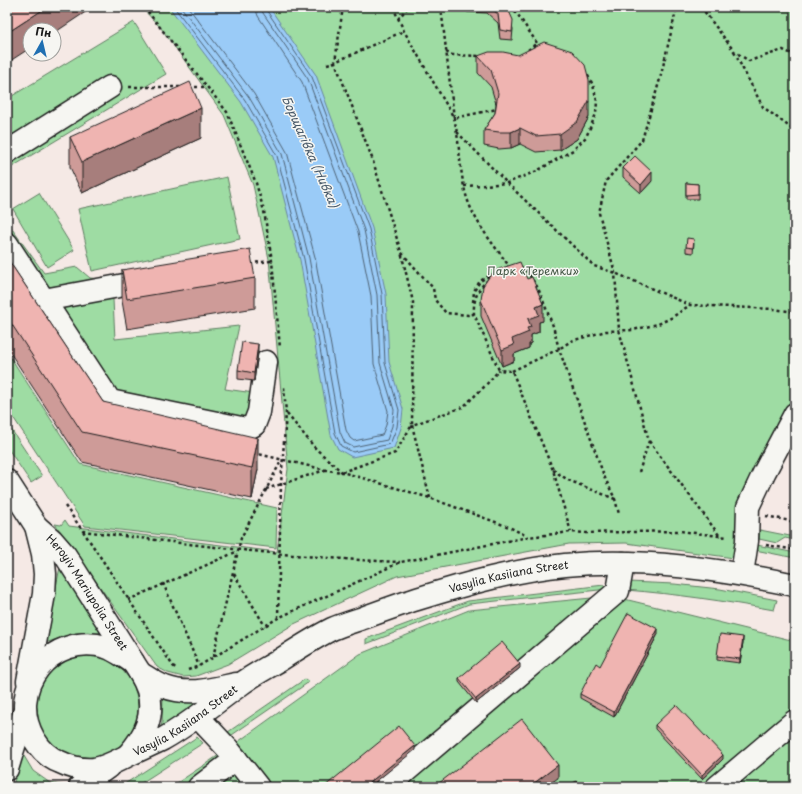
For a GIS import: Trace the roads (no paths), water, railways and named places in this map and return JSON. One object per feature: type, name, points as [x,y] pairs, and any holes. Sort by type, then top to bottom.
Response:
[{"type":"street","points":[[7,152],[110,87]]},
{"type":"street","points":[[7,244],[110,401],[246,429],[254,425],[259,412],[273,357]]},
{"type":"street","points":[[44,300],[167,277]]},
{"type":"street","points":[[742,574],[747,541],[748,507],[795,414]]},
{"type":"street","name":"Heroyiv Mariupolia Street","points":[[7,481],[36,526],[52,540],[65,555],[136,668]]},
{"type":"street","name":"Heroyiv Mariupolia Street","points":[[26,700],[44,594],[45,574],[43,554],[36,526]]},
{"type":"street","points":[[387,787],[618,592],[623,563]]},
{"type":"street","name":"Vasylia Kasiiana Street","points":[[26,700],[29,729],[39,746],[54,760],[72,767],[92,769],[119,760],[162,740],[198,717],[243,682],[334,628],[460,585],[564,565],[623,563],[669,566],[742,574],[795,585]]},
{"type":"street","name":"Vasylia Kasiiana Street","points":[[7,769],[26,700],[36,672],[50,657],[68,647],[88,644],[108,648],[164,687],[182,691],[201,692],[243,682]]},
{"type":"street","name":"Vasylia Kasiiana Street","points":[[80,787],[119,760],[139,742],[147,726],[150,708],[148,690],[136,668]]},
{"type":"street","points":[[795,705],[795,713]]},
{"type":"street","points":[[198,717],[228,749],[258,787]]},
{"type":"street","points":[[717,787],[795,721]]},
{"type":"street","points":[[199,787],[236,759]]},
{"type":"water","name":"Борщагівка (Нивка)","points":[[169,7],[269,7],[316,75],[372,228],[386,294],[389,362],[403,409],[401,428],[394,448],[352,457],[338,449],[331,435],[300,260],[273,157],[241,102]]},
{"type":"park label","name":"Парк «Теремки»","points":[[533,271]]}]
